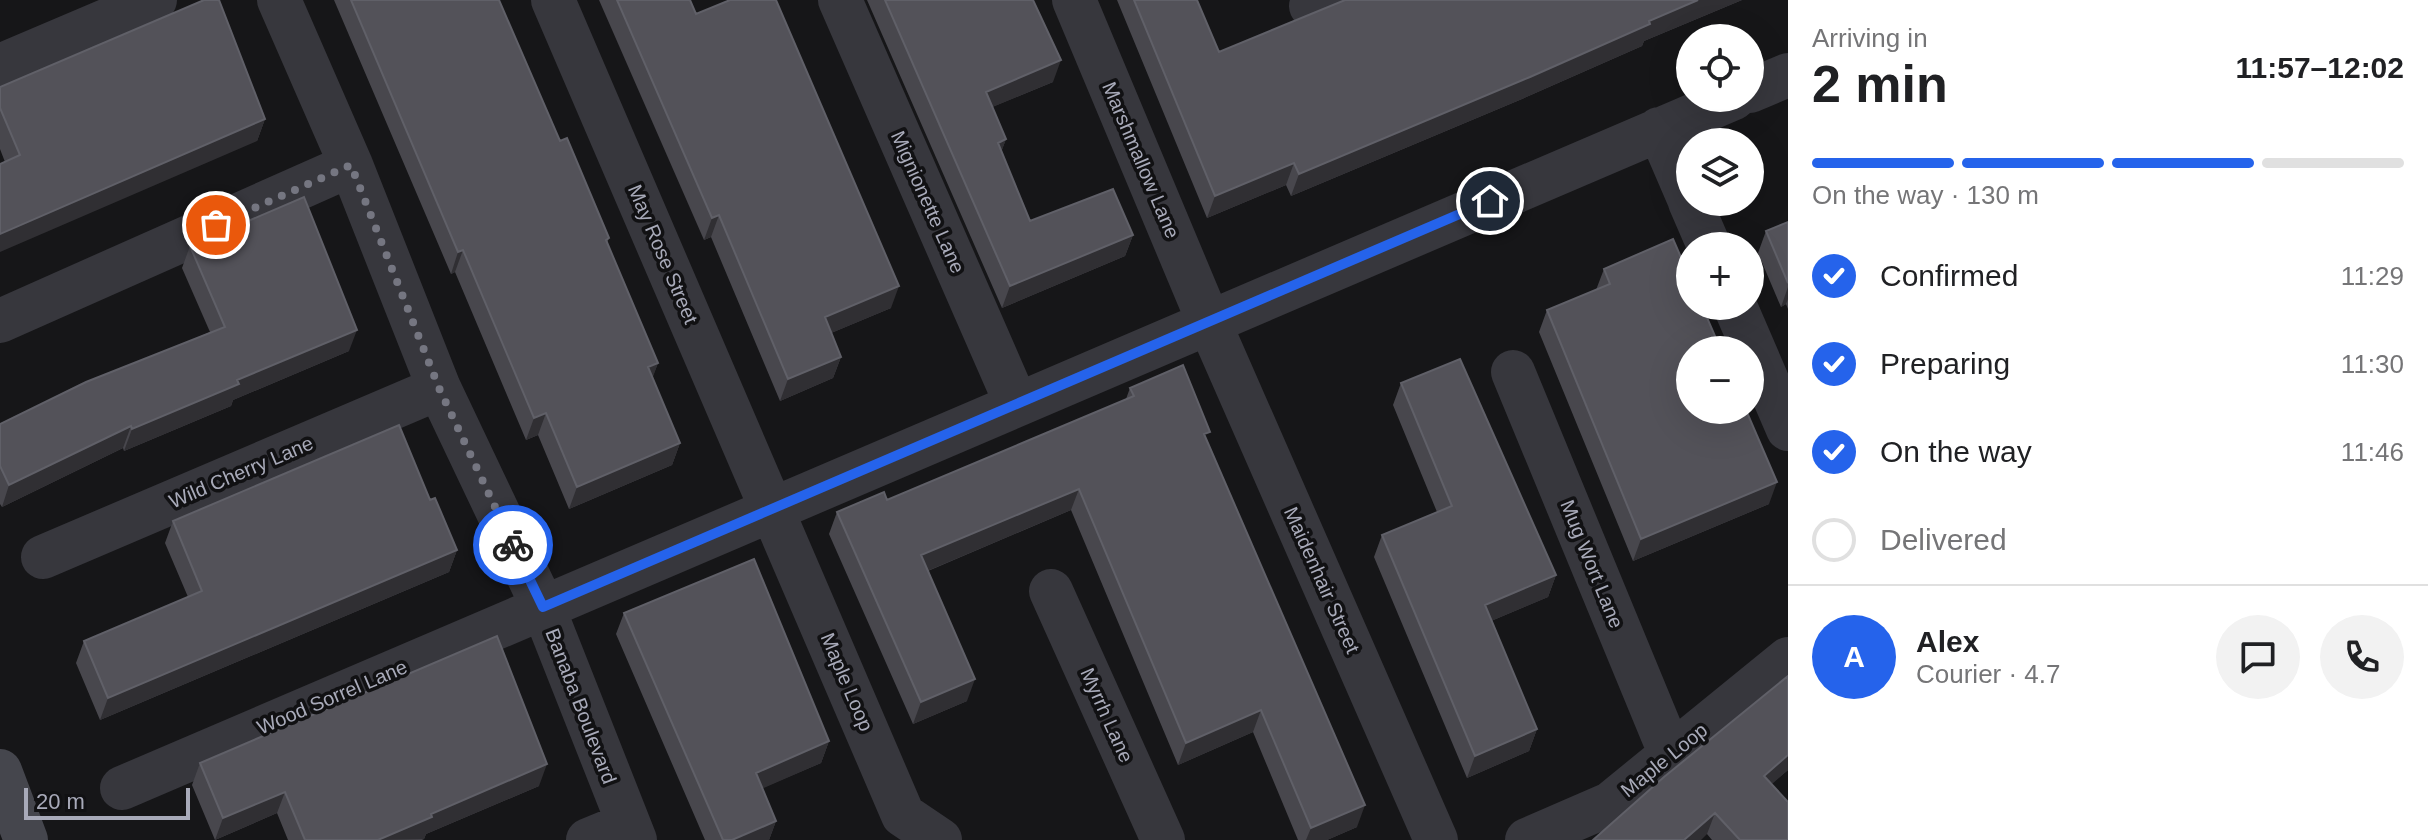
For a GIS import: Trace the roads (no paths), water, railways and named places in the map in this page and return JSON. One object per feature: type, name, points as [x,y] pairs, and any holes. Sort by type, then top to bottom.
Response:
[{"type":"main road","points":[[0,771],[26,840]]},
{"type":"street","points":[[0,66],[155,0]]},
{"type":"street","name":"Banaba Boulevard","points":[[279,0],[351,165],[439,388],[543,607],[617,835]]},
{"type":"street","name":"May Rose Street","points":[[553,0],[773,508]]},
{"type":"street","name":"Mignionette Lane","points":[[840,0],[1016,403]]},
{"type":"street","name":"Marshmallow Lane","points":[[1074,0],[1208,320]]},
{"type":"street","points":[[1764,85],[1788,75]]},
{"type":"street","name":"Wood Sorrel Lane","points":[[122,788],[1208,320],[1700,112]]},
{"type":"street","points":[[1659,129],[1676,169]]},
{"type":"street","points":[[0,321],[351,165]]},
{"type":"street","name":"Maidenhair Street","points":[[1208,320],[1436,840]]},
{"type":"street","points":[[1741,320],[1788,429]]},
{"type":"street","name":"Mug Wort Lane","points":[[1513,372],[1671,755]]},
{"type":"street","name":"Wild Cherry Lane","points":[[43,557],[439,388]]},
{"type":"street","name":"Maple Loop","points":[[773,508],[903,815],[940,840]]},
{"type":"street","name":"Myrrh Lane","points":[[1051,591],[1163,840]]},
{"type":"street","name":"Maple Loop","points":[[1527,840],[1610,804],[1788,659]]}]
